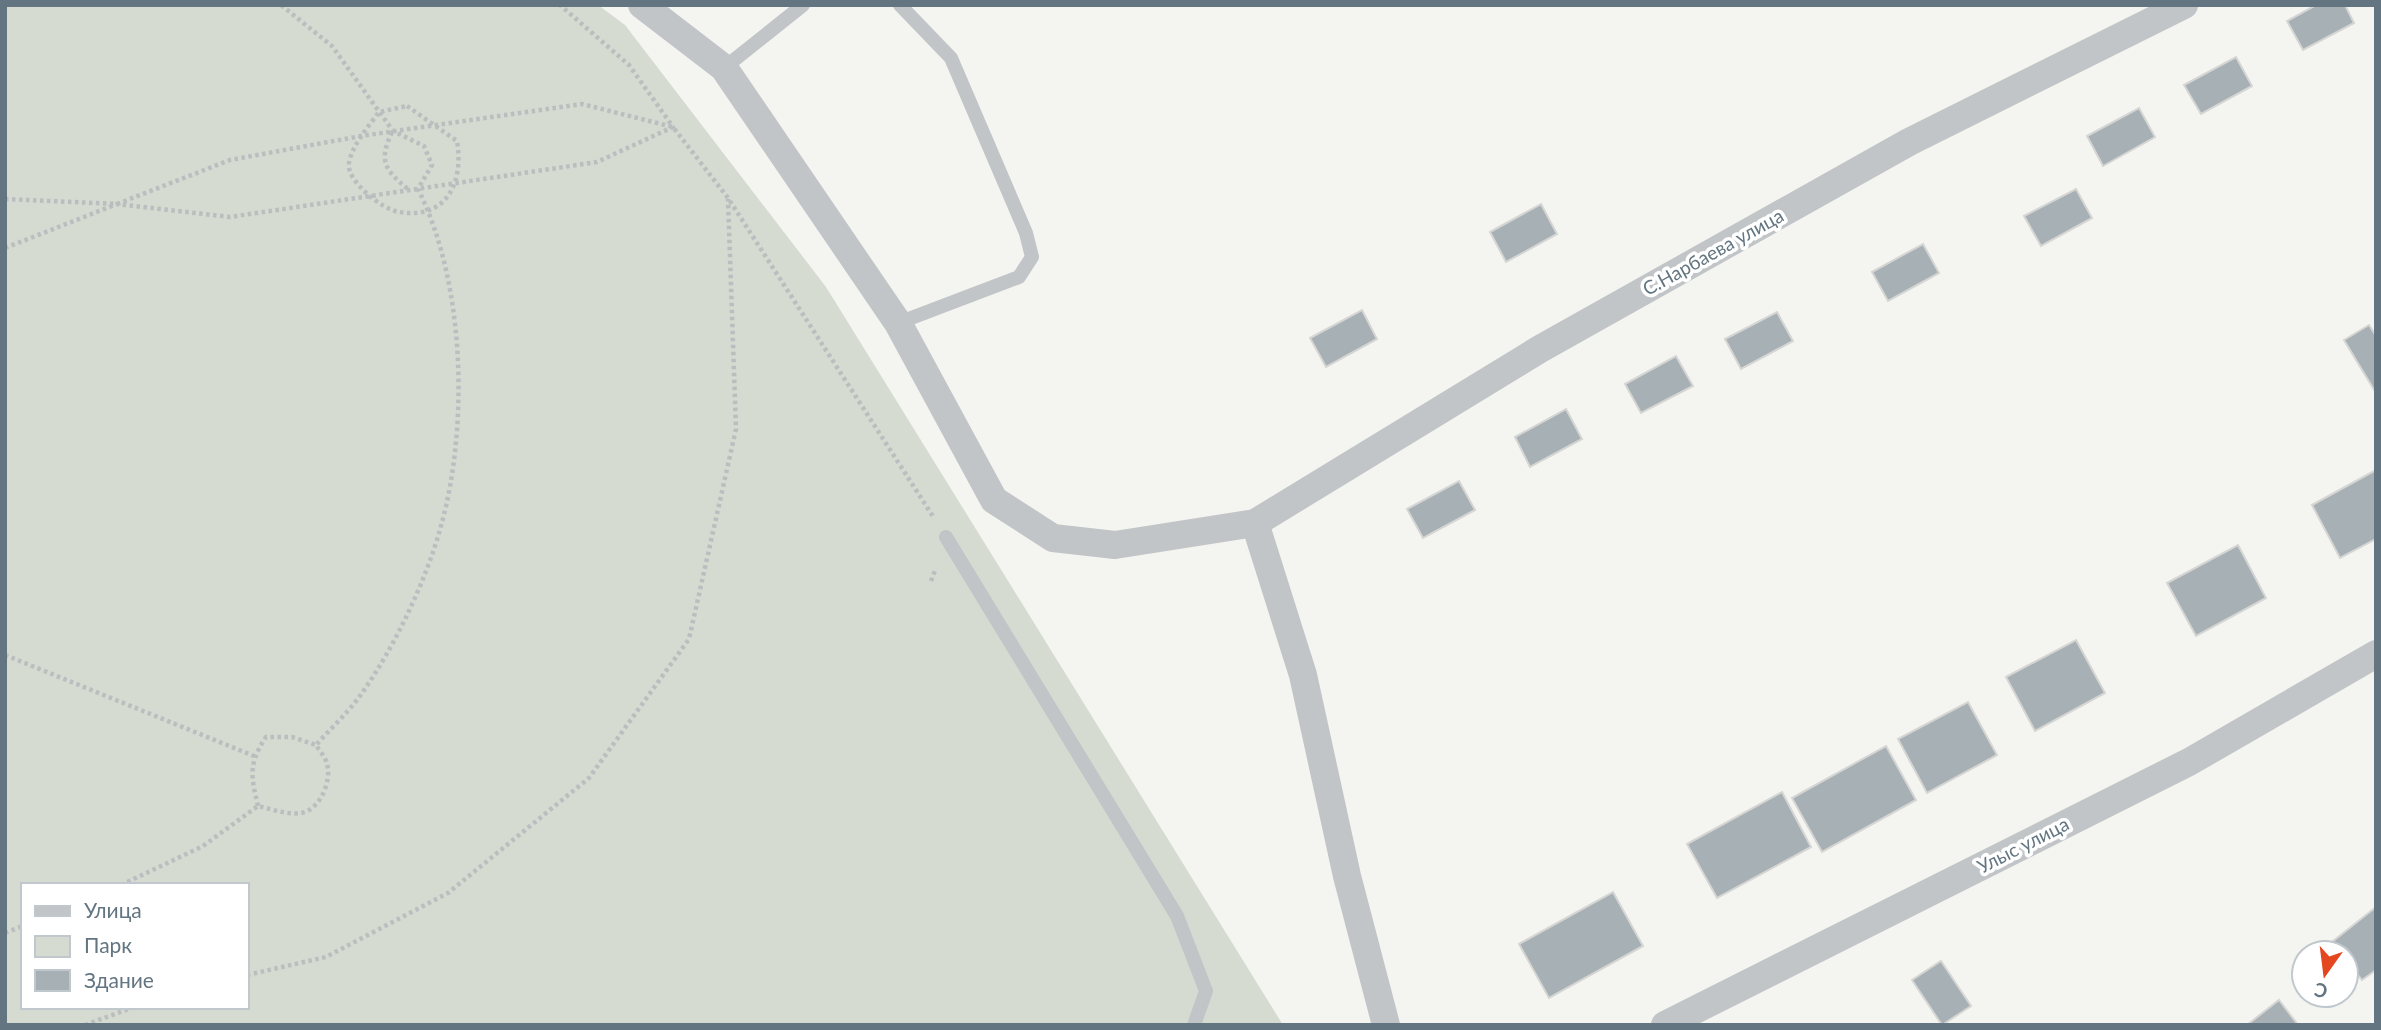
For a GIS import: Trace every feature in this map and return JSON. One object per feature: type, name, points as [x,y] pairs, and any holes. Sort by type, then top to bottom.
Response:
[{"type":"street","points":[[642,5],[723,68],[898,323],[994,500],[1053,538],[1115,545],[1255,523],[1303,675],[1347,876],[1386,1025]]},
{"type":"street","name":"С.Нарбаева улица","points":[[1255,523],[1540,349],[1909,142],[2184,5]]},
{"type":"street","name":"Улыс улица","points":[[1665,1025],[2189,762],[2376,654]]},
{"type":"lane","points":[[723,68],[803,5]]},
{"type":"lane","points":[[898,323],[1020,277],[1032,257],[1026,233],[951,58],[900,5]]},
{"type":"lane","points":[[946,537],[1177,916],[1206,990],[1194,1025]]},
{"type":"path","points":[[281,5],[332,46],[393,131],[424,146],[432,166],[418,189]]},
{"type":"path","points":[[560,5],[629,65],[728,198],[946,537],[931,582]]},
{"type":"path","points":[[5,248],[230,160],[361,136],[582,104],[673,127]]},
{"type":"path","points":[[407,106],[438,125],[457,141],[460,162],[448,197],[429,212],[397,212],[370,196],[352,179],[349,163],[361,136],[379,112],[407,106]]},
{"type":"path","points":[[5,199],[117,204],[230,217],[597,162],[673,127]]},
{"type":"path","points":[[393,131],[383,150],[387,172],[409,190]]},
{"type":"path","points":[[316,745],[362,694],[405,619],[441,526],[457,433],[457,338],[435,224],[418,189]]},
{"type":"path","points":[[248,975],[327,957],[449,893],[589,778],[688,639],[736,429],[728,198]]},
{"type":"path","points":[[5,655],[254,756]]},
{"type":"path","points":[[266,737],[292,737],[316,745],[327,764],[326,786],[319,801],[304,813],[279,812],[258,806],[251,776],[254,756],[266,737]]},
{"type":"path","points":[[125,883],[203,846],[258,806]]},
{"type":"path","points":[[85,1025],[129,1009]]},
{"type":"green space","points":[[5,5],[598,5],[625,25],[826,287],[1283,1025],[5,1025]]},
{"type":"building","points":[[2316,5],[2345,5],[2354,23],[2303,50],[2287,21]]},
{"type":"building","points":[[2236,57],[2252,86],[2201,114],[2184,85]]},
{"type":"building","points":[[2139,108],[2155,137],[2103,166],[2087,136]]},
{"type":"building","points":[[2076,189],[2092,218],[2041,246],[2024,216]]},
{"type":"building","points":[[1541,204],[1557,234],[1506,262],[1490,232]]},
{"type":"building","points":[[1923,244],[1939,273],[1888,301],[1872,272]]},
{"type":"building","points":[[1362,310],[1377,339],[1326,367],[1310,338]]},
{"type":"building","points":[[1777,312],[1793,341],[1741,369],[1725,339]]},
{"type":"building","points":[[2369,325],[2376,336],[2376,393],[2344,340]]},
{"type":"building","points":[[1676,356],[1693,386],[1641,413],[1625,384]]},
{"type":"building","points":[[1566,409],[1582,439],[1530,467],[1515,437]]},
{"type":"building","points":[[2376,470],[2376,539],[2340,558],[2312,505]]},
{"type":"building","points":[[1459,481],[1475,510],[1423,538],[1407,509]]},
{"type":"building","points":[[2238,545],[2266,598],[2196,636],[2167,583]]},
{"type":"building","points":[[2076,640],[2105,693],[2035,731],[2006,677]]},
{"type":"building","points":[[1968,702],[1997,755],[1927,793],[1898,739]]},
{"type":"building","points":[[1886,746],[1916,800],[1822,852],[1792,798]]},
{"type":"building","points":[[1782,792],[1811,847],[1717,898],[1687,844]]},
{"type":"building","points":[[1613,892],[1643,946],[1549,998],[1519,944]]},
{"type":"building","points":[[2376,907],[2376,970],[2362,980],[2360,939],[2336,939]]},
{"type":"building","points":[[1941,961],[1971,1006],[1942,1025],[1912,980]]},
{"type":"building","points":[[2279,1000],[2298,1025],[2247,1025]]}]
